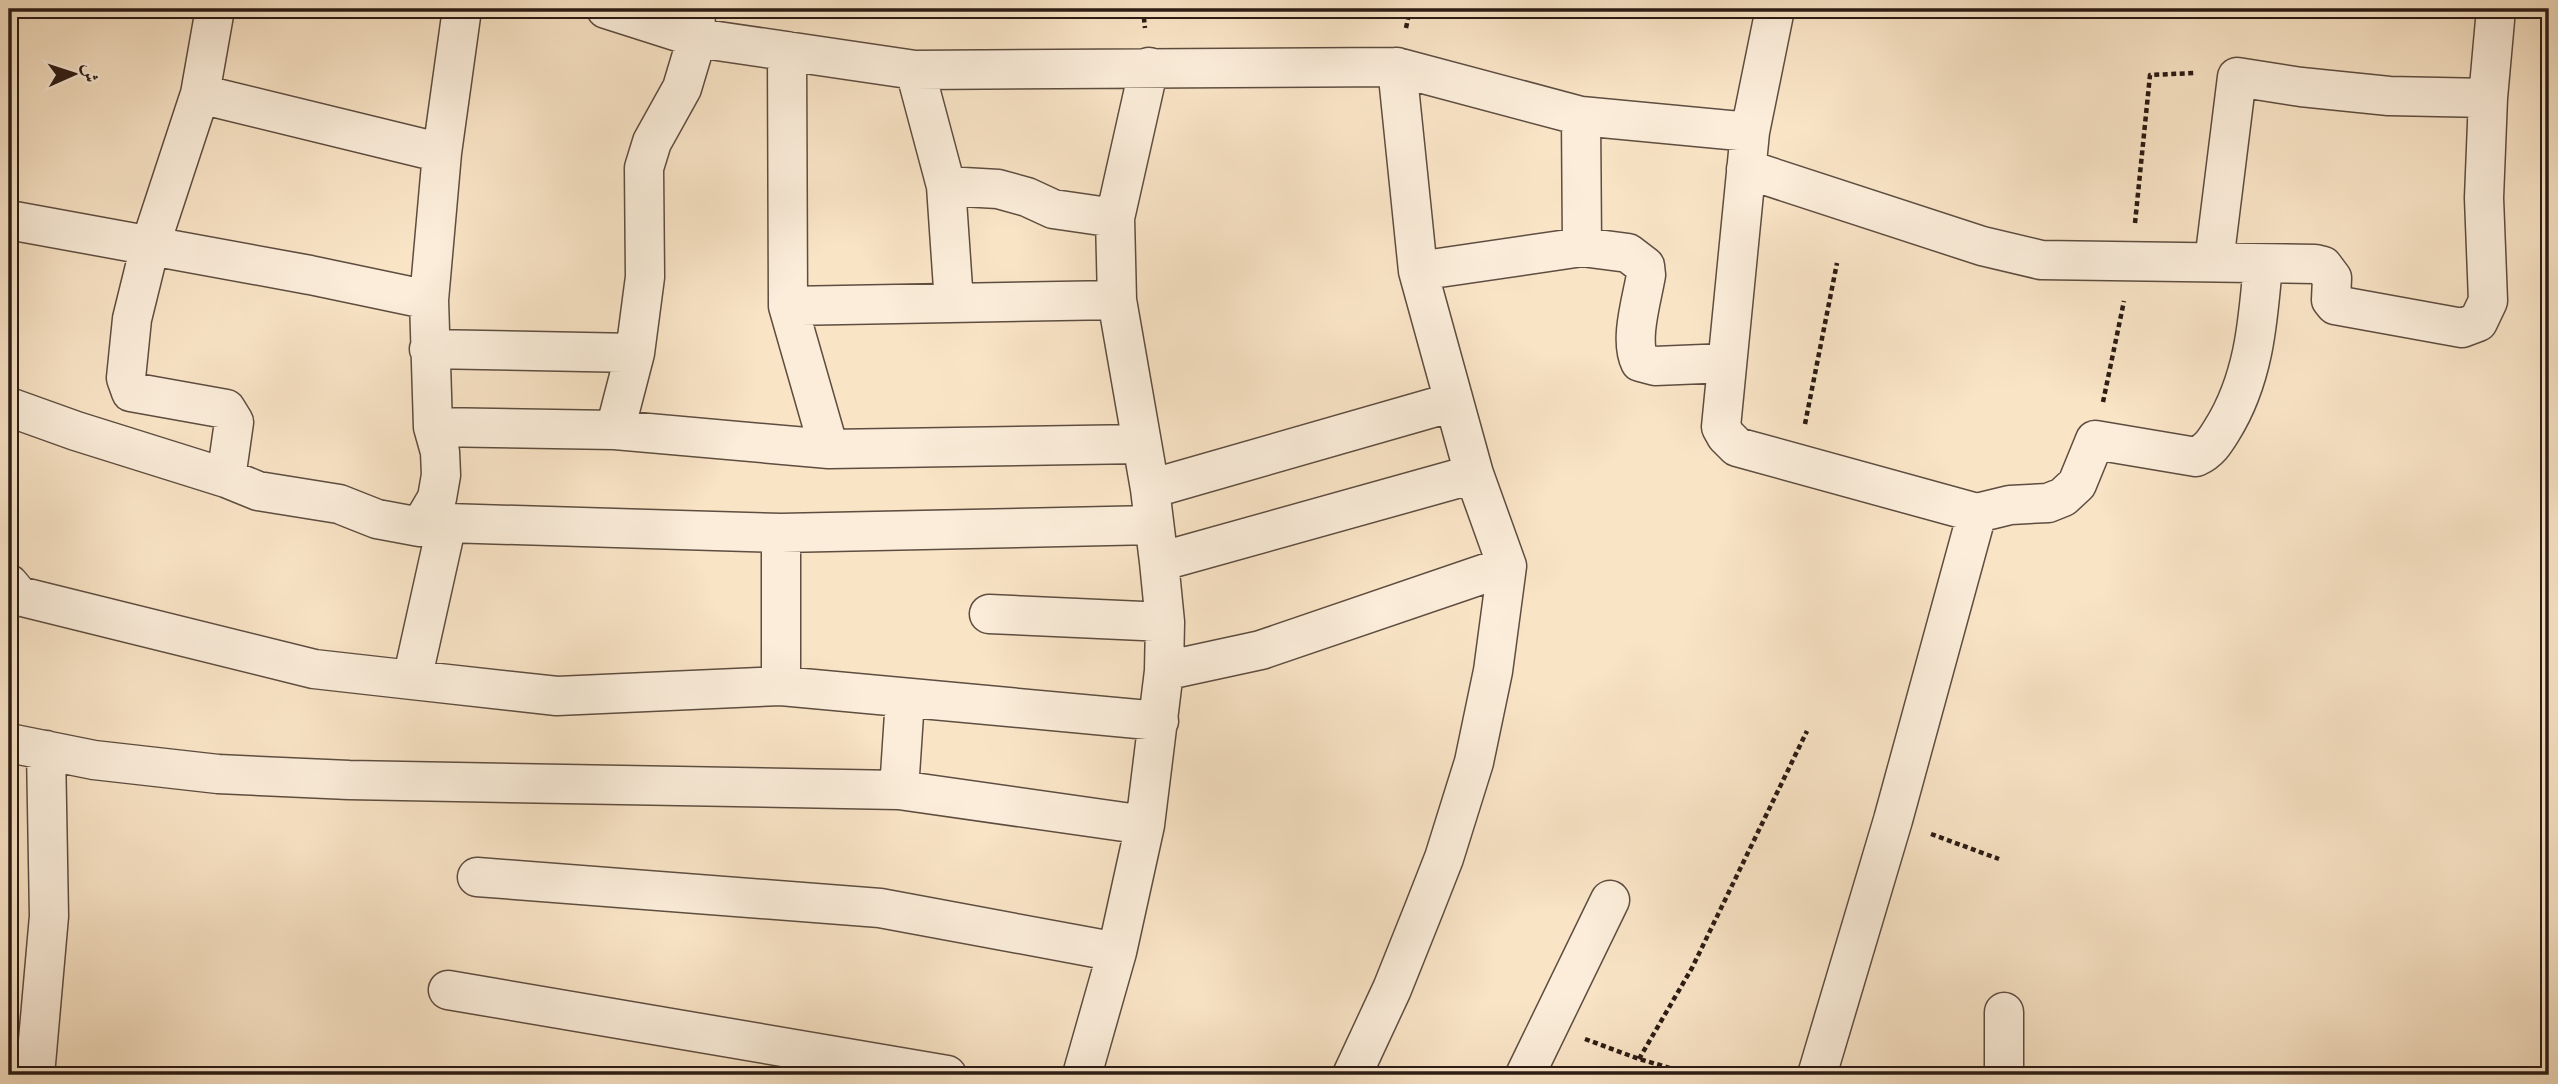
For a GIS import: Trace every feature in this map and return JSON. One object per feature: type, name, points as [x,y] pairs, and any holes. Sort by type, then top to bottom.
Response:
[{"type":"street","points":[[215,9],[200,94],[150,246],[132,319],[126,378],[131,392],[226,409],[234,422],[226,478]]},
{"type":"street","points":[[412,680],[442,475],[440,452],[433,427],[429,300],[442,153],[462,9]]},
{"type":"street","points":[[606,9],[696,23],[787,51],[915,70],[1397,67],[1581,116],[1748,150],[1982,246],[2018,255],[2041,260],[2132,263],[2315,264],[2323,267],[2332,278],[2334,305],[2462,328],[2478,322],[2488,301],[2484,198],[2488,98],[2496,9]]},
{"type":"street","points":[[1775,9],[1748,150],[1721,427],[1737,447],[1977,513],[2010,505],[2048,503],[2063,497],[2077,484],[2095,440],[2196,457],[2208,451],[2234,411],[2250,367],[2263,264]]},
{"type":"street","points":[[615,430],[635,353],[645,277],[644,168],[652,142],[682,88],[696,23]]},
{"type":"street","points":[[787,51],[788,306],[829,449]]},
{"type":"street","points":[[1082,1075],[1117,952],[1145,825],[1164,671],[1165,622],[1159,562],[1117,300],[1115,218],[1149,67]]},
{"type":"street","points":[[1352,1075],[1392,989],[1444,858],[1474,762],[1493,671],[1507,566],[1474,474],[1418,271],[1397,67]]},
{"type":"street","points":[[915,70],[946,186],[954,303]]},
{"type":"street","points":[[2214,262],[2237,77],[2389,96],[2488,98]]},
{"type":"street","points":[[200,94],[442,153]]},
{"type":"street","points":[[1581,116],[1582,247]]},
{"type":"street","points":[[946,186],[998,189],[1027,197],[1053,209],[1115,218]]},
{"type":"street","points":[[9,220],[310,275],[429,300]]},
{"type":"street","points":[[1418,271],[1582,247],[1628,253],[1645,266],[1646,275],[1635,352],[1640,362],[1654,366],[1727,363]]},
{"type":"street","points":[[788,306],[1117,300]]},
{"type":"street","points":[[429,349],[635,353]]},
{"type":"street","points":[[12,420],[226,478],[258,491],[339,504],[377,519],[433,525],[780,533],[1152,507],[1453,402]]},
{"type":"street","points":[[433,427],[615,430],[829,449],[1141,444]]},
{"type":"street","points":[[1159,562],[1474,474]]},
{"type":"street","points":[[1817,1075],[1892,820],[1977,513]]},
{"type":"street","points":[[780,533],[781,686]]},
{"type":"street","points":[[1164,671],[1261,650],[1507,566]]},
{"type":"street","points":[[9,584],[19,596],[314,669],[557,696],[781,686],[1159,721]]},
{"type":"street","points":[[989,614],[1165,622]]},
{"type":"street","points":[[899,790],[905,699]]},
{"type":"street","points":[[9,743],[94,760],[244,775],[363,780],[899,790],[1145,825]]},
{"type":"street","points":[[35,1075],[49,916],[46,750]]},
{"type":"street","points":[[477,877],[880,908],[1117,952]]},
{"type":"street","points":[[1525,1075],[1610,900]]},
{"type":"street","points":[[448,990],[947,1075]]},
{"type":"street","points":[[2004,1012],[2004,1075]]},
{"type":"path","points":[[9,74],[16,9]]},
{"type":"path","points":[[2095,440],[2132,263],[2150,75],[2200,73],[2237,77]]},
{"type":"path","points":[[1797,463],[1837,263]]},
{"type":"path","points":[[1639,1059],[1692,968],[1807,732]]},
{"type":"path","points":[[1892,820],[1999,859]]},
{"type":"path","points":[[1549,1026],[1639,1059],[1694,1075]]}]
